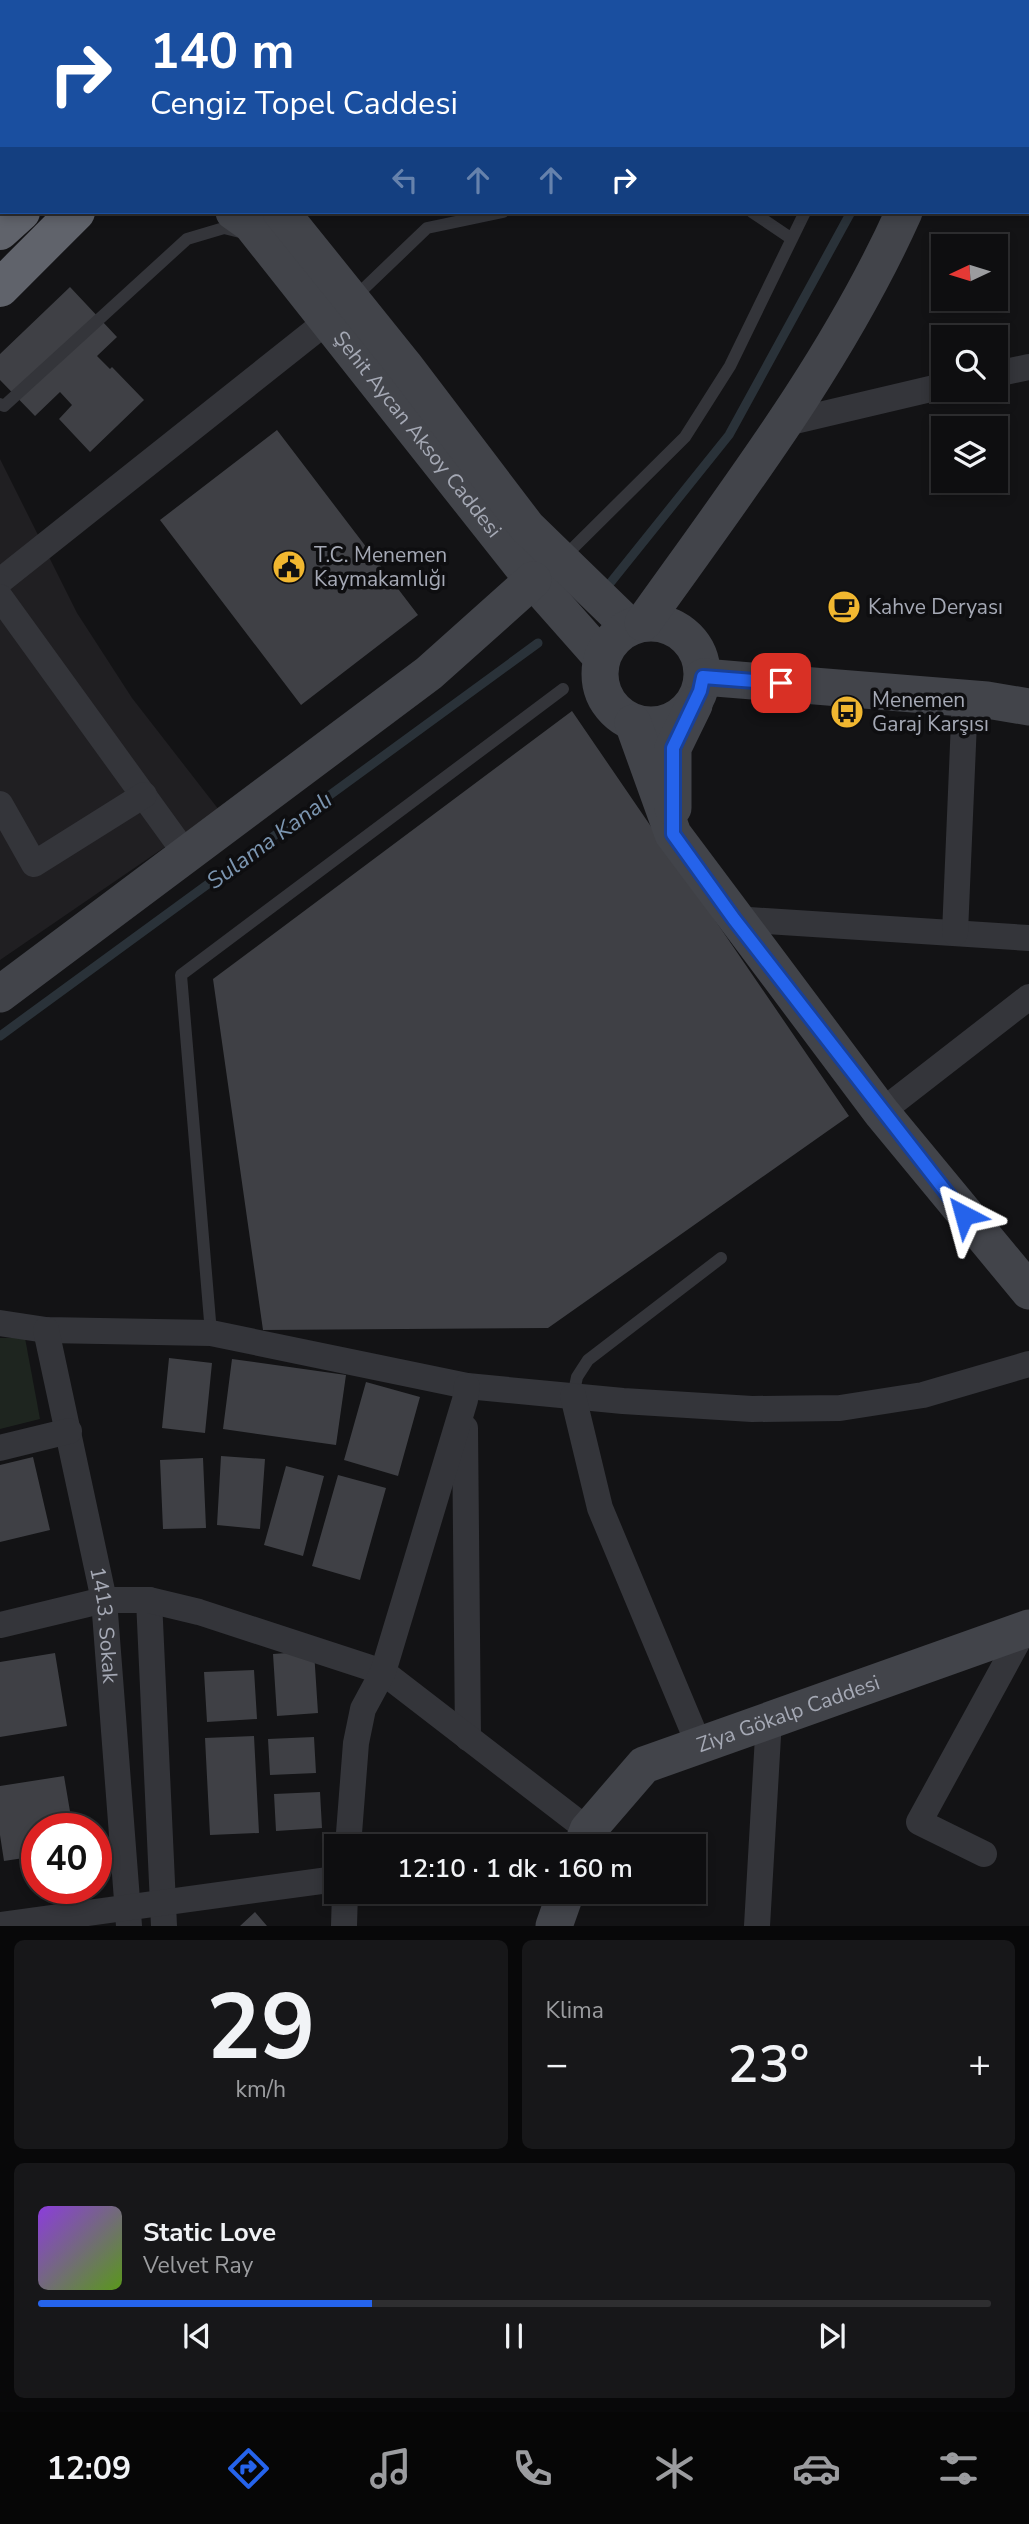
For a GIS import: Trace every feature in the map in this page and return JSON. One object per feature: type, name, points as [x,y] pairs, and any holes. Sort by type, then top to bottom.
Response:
[{"type":"highway","points":[[0,231],[19,214]]},
{"type":"highway","points":[[0,288],[74,214]]},
{"type":"street","name":"Şehit Aycan Aksoy Caddesi","points":[[237,214],[251,224],[268,246],[339,311]]},
{"type":"street","name":"Şehit Aycan Aksoy Caddesi","points":[[282,214],[339,311],[547,570],[603,657]]},
{"type":"street","points":[[698,691],[682,716],[667,724],[650,726],[634,723],[620,715],[602,690],[600,673],[603,657],[609,645],[637,625],[786,423],[841,333],[903,214]]},
{"type":"street","points":[[0,581],[339,311]]},
{"type":"street","points":[[1008,371],[1029,367]]},
{"type":"street","points":[[786,423],[931,389]]},
{"type":"street","name":"Şehit Aycan Aksoy Caddesi","points":[[547,570],[637,625]]},
{"type":"street","points":[[0,994],[188,856],[429,673],[547,570]]},
{"type":"street","points":[[0,597],[188,856]]},
{"type":"street","points":[[637,625],[658,623],[686,636],[696,648],[698,691],[673,748],[673,834]]},
{"type":"street","points":[[698,691],[965,698],[1029,707]]},
{"type":"street","points":[[955,933],[965,698]]},
{"type":"street","points":[[634,723],[673,834],[881,1112],[1029,1291]]},
{"type":"street","points":[[0,804],[34,864],[144,795]]},
{"type":"street","points":[[734,919],[1029,938]]},
{"type":"street","points":[[881,1112],[1029,997]]},
{"type":"street","points":[[0,1323],[46,1330],[211,1333],[466,1393],[573,1396],[752,1409],[840,1408],[923,1395],[1029,1364]]},
{"type":"street","name":"1413. Sokak","points":[[46,1330],[104,1600],[127,1916]]},
{"type":"street","points":[[349,1834],[356,1743],[363,1709],[383,1672],[466,1393]]},
{"type":"street","points":[[466,1393],[468,1738]]},
{"type":"street","points":[[573,1396],[600,1508],[699,1745]]},
{"type":"street","points":[[0,1447],[68,1430]]},
{"type":"street","points":[[0,1625],[104,1600],[149,1600],[199,1612],[383,1672],[468,1738],[580,1834]]},
{"type":"street","name":"1413. Sokak","points":[[149,1600],[163,1914]]},
{"type":"street","points":[[984,1854],[919,1822],[1026,1630]]},
{"type":"street","name":"Ziya Gökalp Caddesi","points":[[588,1834],[644,1765],[1026,1630]]},
{"type":"street","points":[[757,1926],[769,1719]]},
{"type":"street","points":[[0,1925],[163,1914],[324,1881]]},
{"type":"street","points":[[344,1926],[345,1904]]},
{"type":"street","points":[[554,1926],[562,1904]]},
{"type":"lane","points":[[339,311],[427,228],[494,214]]},
{"type":"lane","points":[[755,214],[792,239]]},
{"type":"lane","points":[[547,570],[684,437],[730,366],[804,214]]},
{"type":"lane","points":[[0,404],[4,406],[187,239],[224,228],[236,230],[268,246]]},
{"type":"lane","points":[[211,1333],[181,975],[563,689]]},
{"type":"lane","points":[[573,1396],[577,1377],[588,1360],[721,1258]]},
{"type":"shaded area","points":[[0,459],[77,613],[132,698],[219,810],[0,960]]},
{"type":"shaded area","points":[[0,1338],[25,1338],[40,1419],[0,1429]]},
{"type":"building","points":[[70,287],[117,337],[97,356],[110,369],[112,367],[144,400],[90,452],[59,419],[72,405],[60,392],[35,416],[0,380],[0,354]]},
{"type":"building","name":"T.C. Menemen Kaymakamlığı","points":[[277,430],[418,615],[301,705],[160,520]]},
{"type":"building","points":[[572,711],[849,1116],[548,1328],[263,1330],[213,979]]},
{"type":"building","points":[[169,1358],[212,1363],[205,1433],[162,1428]]},
{"type":"building","points":[[232,1359],[346,1375],[336,1445],[223,1429]]},
{"type":"building","points":[[366,1382],[420,1397],[398,1476],[344,1460]]},
{"type":"building","points":[[221,1456],[265,1459],[260,1529],[217,1525]]},
{"type":"building","points":[[33,1457],[50,1530],[0,1542],[0,1465]]},
{"type":"building","points":[[203,1458],[206,1528],[163,1529],[160,1460]]},
{"type":"building","points":[[286,1466],[324,1476],[303,1556],[264,1545]]},
{"type":"building","points":[[338,1475],[386,1488],[360,1580],[312,1566]]},
{"type":"building","points":[[314,1651],[318,1713],[277,1716],[273,1654]]},
{"type":"building","points":[[55,1653],[67,1726],[0,1737],[0,1662]]},
{"type":"building","points":[[254,1670],[257,1719],[207,1722],[204,1672]]},
{"type":"building","points":[[254,1736],[259,1833],[210,1835],[205,1738]]},
{"type":"building","points":[[314,1737],[316,1773],[270,1775],[268,1739]]},
{"type":"building","points":[[64,1776],[70,1813],[21,1813],[21,1858],[4,1861],[0,1835],[0,1786]]},
{"type":"building","points":[[320,1792],[322,1828],[276,1831],[274,1794]]},
{"type":"building","points":[[255,1912],[267,1926],[240,1926]]},
{"type":"waterway","points":[[607,587],[729,435],[850,214]]},
{"type":"waterway","name":"Sulama Kanalı","points":[[0,1036],[538,643]]},
{"type":"place","name":"T.C. Menemen Kaymakamlığı","points":[[289,567]]},
{"type":"place","name":"Kahve Deryası","points":[[844,607]]},
{"type":"place","name":"Menemen Garaj Karşısı","points":[[847,712]]},
{"type":"route","points":[[781,683],[703,677],[700,691],[673,748],[673,834],[881,1112],[964,1215]]}]
